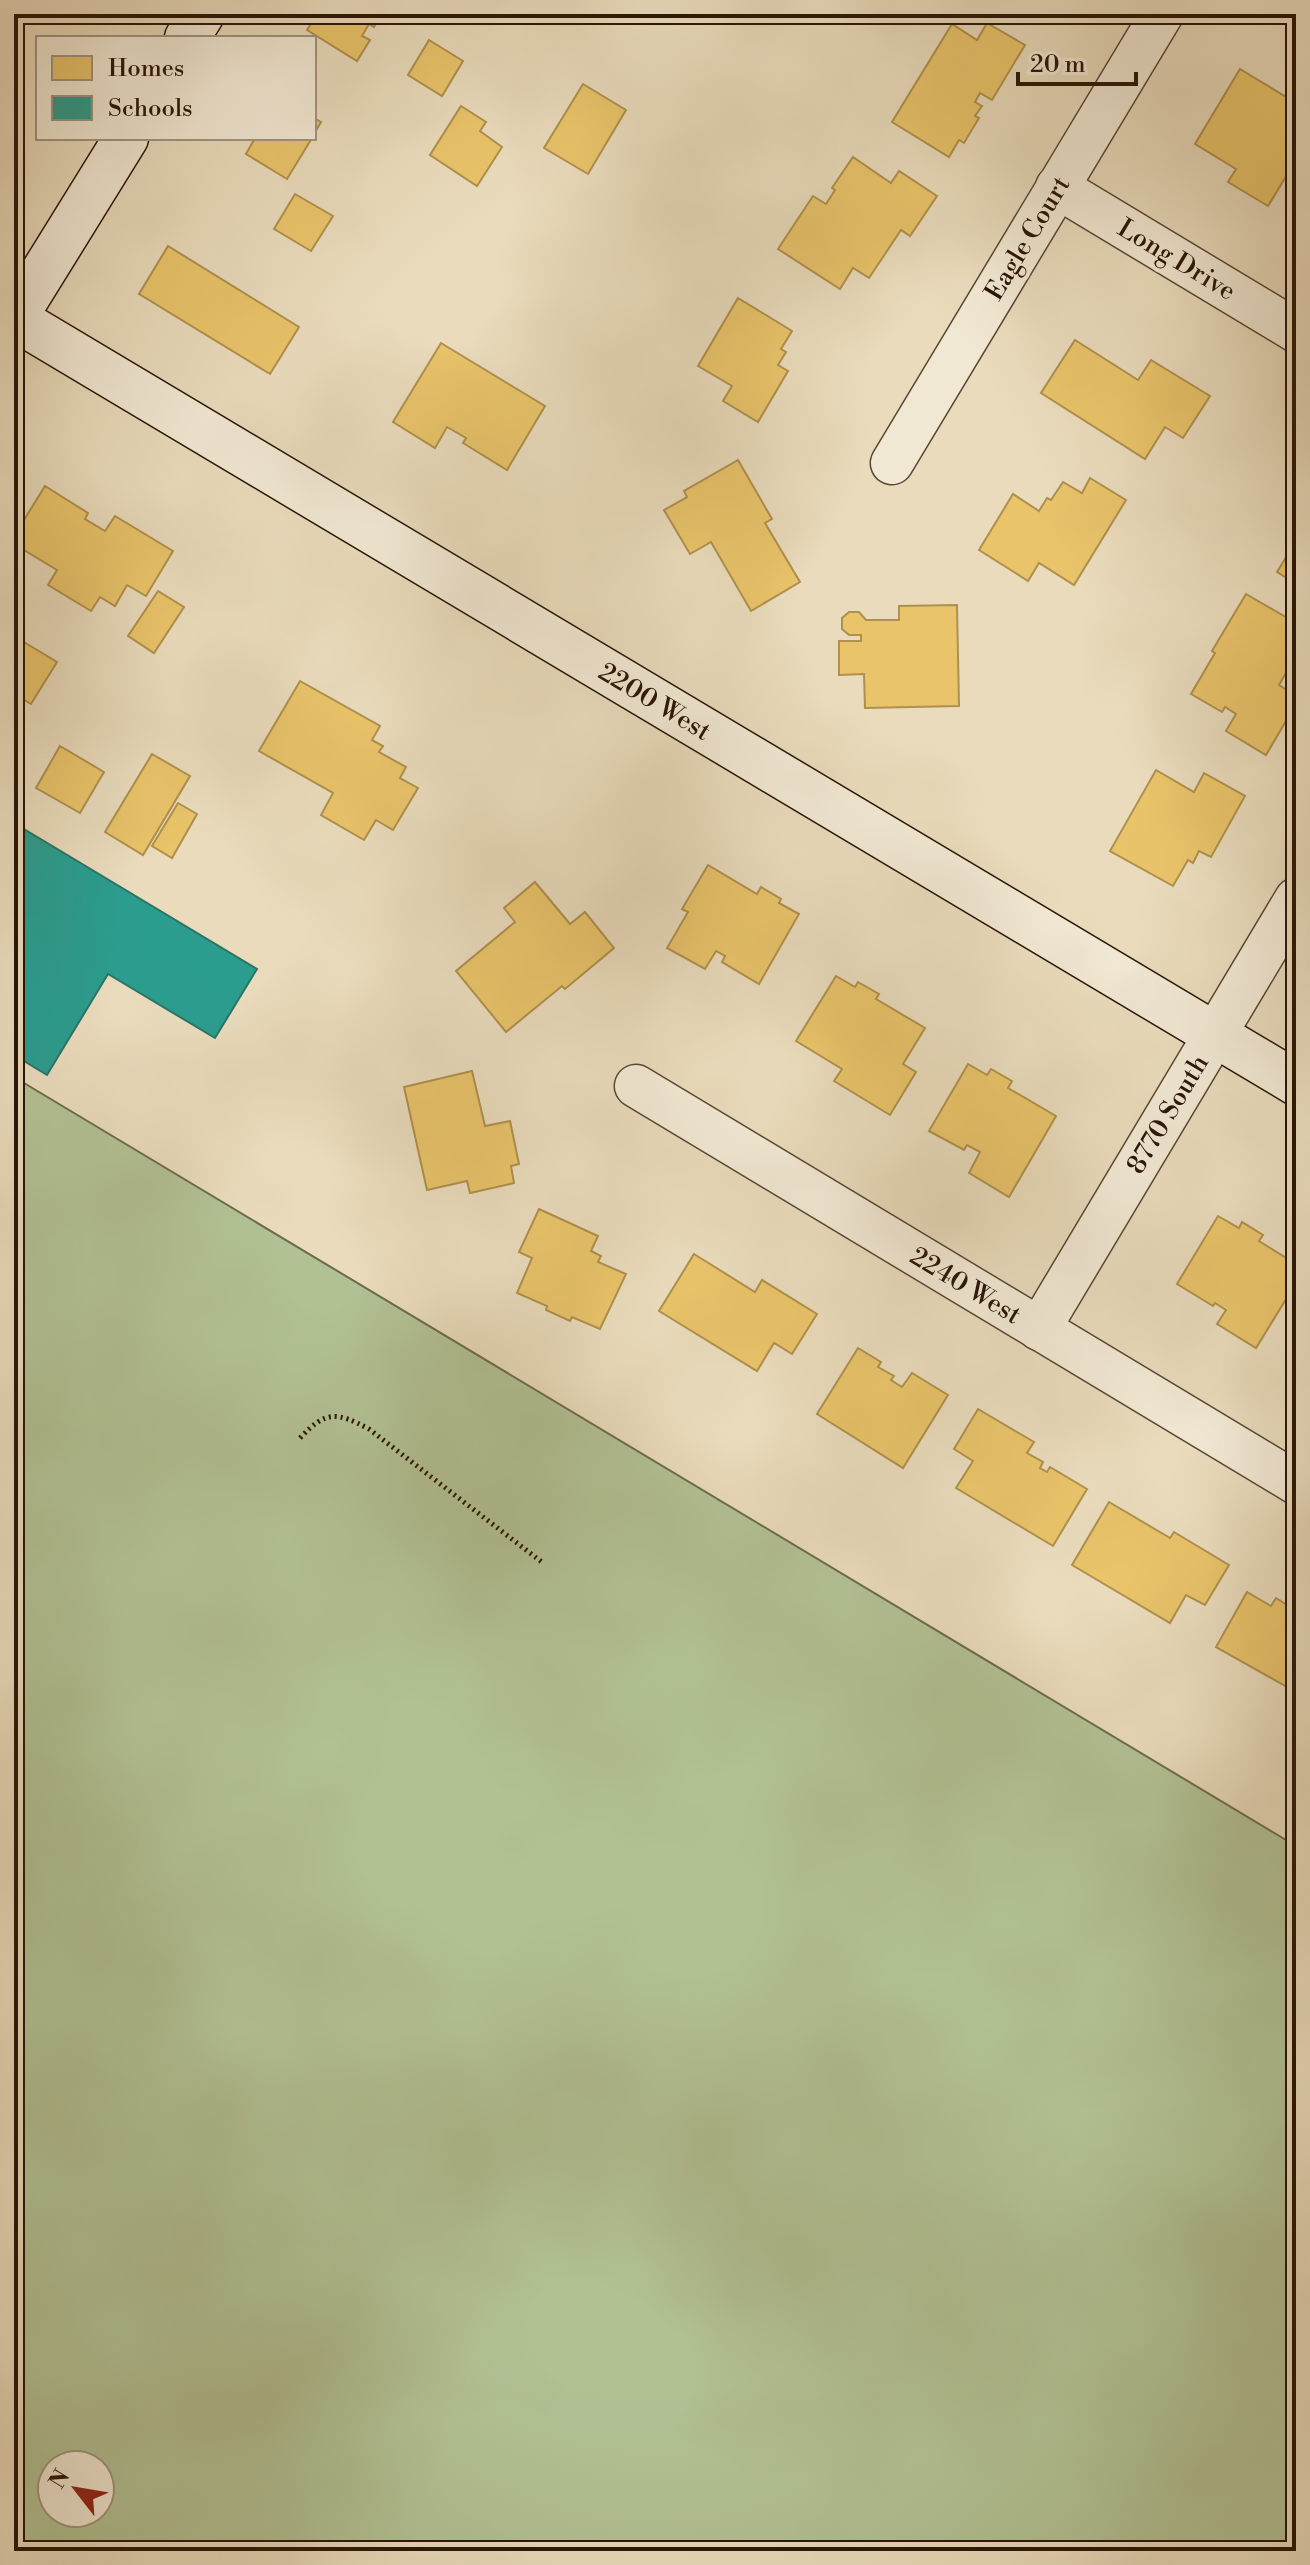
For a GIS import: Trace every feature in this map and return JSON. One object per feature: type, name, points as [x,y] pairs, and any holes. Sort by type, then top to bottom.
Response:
[{"type":"street","points":[[188,36],[202,14]]},
{"type":"street","name":"Eagle Court","points":[[892,463],[1162,14]]},
{"type":"street","points":[[14,319],[125,140]]},
{"type":"street","name":"Long Drive","points":[[1057,187],[1296,331]]},
{"type":"street","name":"2200 West","points":[[14,319],[1296,1083]]},
{"type":"street","name":"8770 South","points":[[1039,1329],[1296,899]]},
{"type":"street","name":"2240 West","points":[[636,1086],[1296,1483]]},
{"type":"path","points":[[300,1438],[316,1421],[332,1415],[347,1418],[369,1429],[543,1563]]},
{"type":"green space","points":[[14,1077],[1296,1846],[1296,2551],[14,2551]]},
{"type":"building: Homes","points":[[317,14],[375,14],[379,18],[374,27],[369,24],[362,36],[370,40],[357,61],[307,30]]},
{"type":"building: Homes","points":[[987,23],[1025,45],[992,100],[980,93],[975,102],[982,106],[975,116],[979,118],[964,143],[959,140],[949,157],[892,122],[952,24],[977,40]]},
{"type":"building: Homes","points":[[429,40],[463,61],[442,96],[408,75]]},
{"type":"building: Homes","points":[[1240,69],[1296,103],[1296,160],[1268,206],[1228,182],[1236,169],[1195,144]]},
{"type":"building: Homes","points":[[583,84],[626,110],[588,174],[544,148]]},
{"type":"building: Homes","points":[[461,106],[486,122],[480,131],[502,147],[477,186],[430,155]]},
{"type":"building: Homes","points":[[254,140],[311,140],[287,179],[246,154]]},
{"type":"building: Homes","points":[[853,157],[891,183],[899,171],[937,196],[910,236],[901,230],[869,278],[853,268],[840,289],[778,249],[813,196],[826,204],[835,190],[832,188]]},
{"type":"building: Homes","points":[[295,194],[333,216],[311,251],[274,229]]},
{"type":"building: Homes","points":[[168,246],[299,327],[270,374],[139,294]]},
{"type":"building: Homes","points":[[738,298],[792,331],[781,349],[786,352],[778,365],[788,371],[758,422],[723,401],[732,386],[698,366]]},
{"type":"building: Homes","points":[[1075,340],[1138,380],[1151,360],[1210,396],[1183,438],[1165,427],[1145,459],[1041,393]]},
{"type":"building: Homes","points":[[441,343],[545,406],[507,470],[463,443],[466,438],[447,427],[435,448],[393,422]]},
{"type":"building: Homes","points":[[738,460],[772,519],[765,523],[800,582],[751,611],[711,542],[690,554],[664,510],[687,497],[684,491]]},
{"type":"building: Homes","points":[[1090,478],[1126,500],[1074,585],[1039,563],[1028,581],[979,550],[1013,494],[1039,511],[1063,482],[1082,493]]},
{"type":"building: Homes","points":[[45,486],[88,513],[85,519],[105,531],[115,516],[173,551],[146,596],[127,585],[115,606],[100,597],[91,611],[48,585],[57,570],[14,544],[14,536]]},
{"type":"building: Homes","points":[[1296,541],[1296,584],[1277,572]]},
{"type":"building: Homes","points":[[158,591],[184,607],[154,653],[128,636]]},
{"type":"building: Homes","points":[[1246,594],[1296,623],[1296,648],[1279,685],[1296,696],[1296,704],[1266,755],[1226,731],[1236,714],[1225,707],[1222,712],[1191,694]]},
{"type":"building: Homes","points":[[957,605],[959,706],[865,708],[864,674],[839,675],[839,641],[861,641],[861,635],[849,635],[842,629],[842,618],[849,612],[859,612],[866,620],[899,620],[899,606]]},
{"type":"building: Homes","points":[[14,636],[57,662],[31,704],[14,694]]},
{"type":"building: Homes","points":[[300,681],[380,726],[372,740],[383,746],[379,752],[406,767],[400,778],[418,788],[393,830],[376,820],[364,840],[321,815],[333,793],[259,751]]},
{"type":"building: Homes","points":[[60,746],[104,772],[80,813],[36,788]]},
{"type":"building: Homes","points":[[152,754],[190,776],[143,855],[105,832]]},
{"type":"building: Homes","points":[[1156,770],[1194,792],[1204,773],[1245,796],[1211,857],[1199,851],[1193,863],[1188,860],[1173,886],[1110,851]]},
{"type":"building: Homes","points":[[178,803],[197,814],[172,858],[152,846]]},
{"type":"building: Homes","points":[[708,865],[757,894],[761,887],[781,899],[779,903],[799,914],[759,984],[722,962],[725,956],[716,951],[705,969],[667,948],[688,912],[682,909]]},
{"type":"building: Homes","points":[[535,882],[570,924],[585,912],[614,948],[506,1032],[456,971],[515,922],[504,908]]},
{"type":"building: Homes","points":[[836,976],[855,987],[858,982],[879,994],[876,999],[925,1028],[903,1064],[916,1072],[890,1115],[834,1081],[842,1069],[796,1041]]},
{"type":"building: Homes","points":[[968,1064],[987,1075],[991,1069],[1012,1081],[1008,1088],[1056,1116],[1009,1197],[969,1173],[980,1152],[967,1145],[964,1150],[929,1131]]},
{"type":"building: Homes","points":[[472,1071],[485,1126],[510,1121],[519,1164],[511,1166],[514,1183],[470,1193],[467,1181],[427,1190],[404,1087]]},
{"type":"building: Homes","points":[[539,1209],[598,1236],[591,1251],[601,1256],[598,1262],[626,1274],[600,1329],[572,1317],[570,1321],[546,1310],[547,1306],[517,1293],[532,1258],[519,1252]]},
{"type":"building: Homes","points":[[1218,1216],[1239,1228],[1242,1222],[1263,1235],[1259,1241],[1296,1264],[1296,1283],[1256,1348],[1217,1324],[1226,1310],[1215,1303],[1213,1306],[1177,1284]]},
{"type":"building: Homes","points":[[694,1254],[755,1292],[762,1280],[817,1314],[792,1354],[774,1343],[757,1371],[659,1311]]},
{"type":"building: Homes","points":[[858,1348],[881,1362],[878,1367],[894,1376],[891,1380],[902,1387],[912,1373],[948,1395],[903,1468],[817,1414]]},
{"type":"building: Homes","points":[[978,1409],[1034,1442],[1027,1453],[1043,1462],[1040,1468],[1047,1472],[1050,1467],[1087,1489],[1053,1546],[956,1488],[973,1461],[954,1449]]},
{"type":"building: Homes","points":[[1109,1502],[1170,1538],[1174,1532],[1229,1565],[1205,1605],[1186,1595],[1170,1623],[1072,1565]]},
{"type":"building: Homes","points":[[1247,1592],[1271,1606],[1276,1598],[1289,1606],[1293,1598],[1296,1600],[1296,1692],[1216,1647]]},
{"type":"building: Schools","points":[[19,826],[257,969],[215,1038],[108,974],[47,1075],[14,1055],[14,834]]}]
